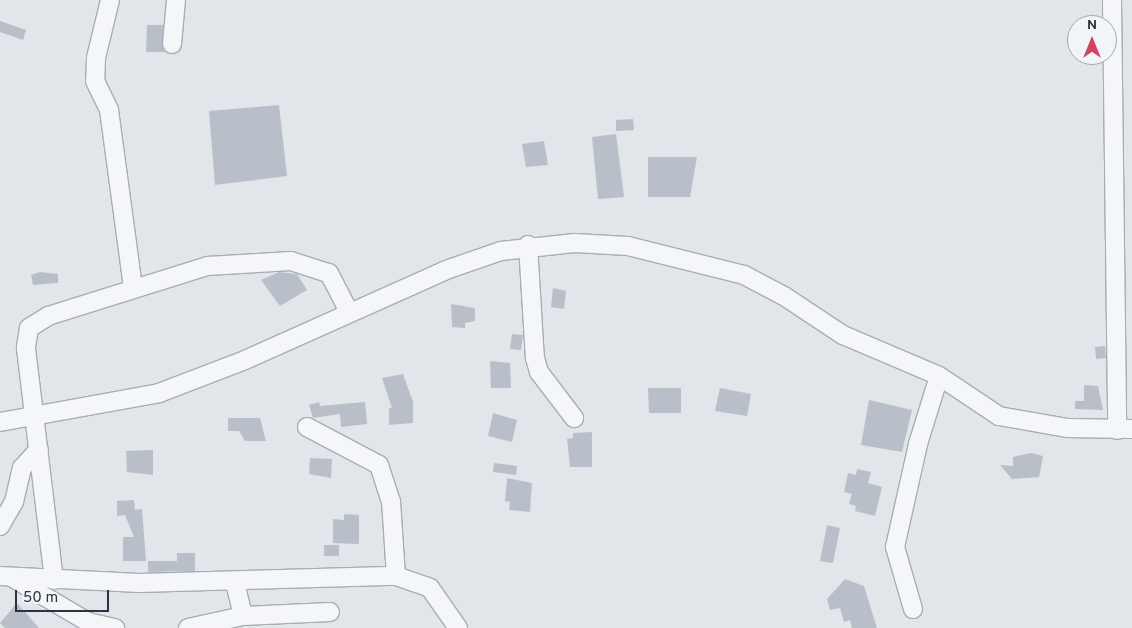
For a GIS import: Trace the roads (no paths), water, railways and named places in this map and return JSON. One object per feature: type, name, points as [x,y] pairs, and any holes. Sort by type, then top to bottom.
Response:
[{"type":"street","points":[[110,0],[96,58],[95,81],[109,110],[133,288]]},
{"type":"street","points":[[172,44],[176,0]]},
{"type":"street","points":[[0,422],[35,418],[114,404],[199,380],[446,270],[528,245],[575,243],[628,246],[744,275],[784,296],[843,335],[939,376],[999,416],[1068,428],[1124,430],[1112,0]]},
{"type":"street","points":[[528,245],[534,358],[539,372],[574,418]]},
{"type":"street","points":[[54,580],[26,346],[29,328],[48,316],[208,266],[290,261],[328,273],[349,312]]},
{"type":"street","points":[[913,609],[895,547],[918,444],[939,376]]},
{"type":"street","points":[[307,427],[380,465],[391,501],[396,576]]},
{"type":"street","points":[[0,526],[14,502],[22,468],[39,449]]},
{"type":"street","points":[[4,576],[54,580],[235,583],[396,576],[430,588],[458,628]]},
{"type":"street","points":[[4,576],[88,622],[115,628]]},
{"type":"street","points":[[235,583],[243,616]]},
{"type":"street","points":[[188,628],[243,616],[330,612]]}]
